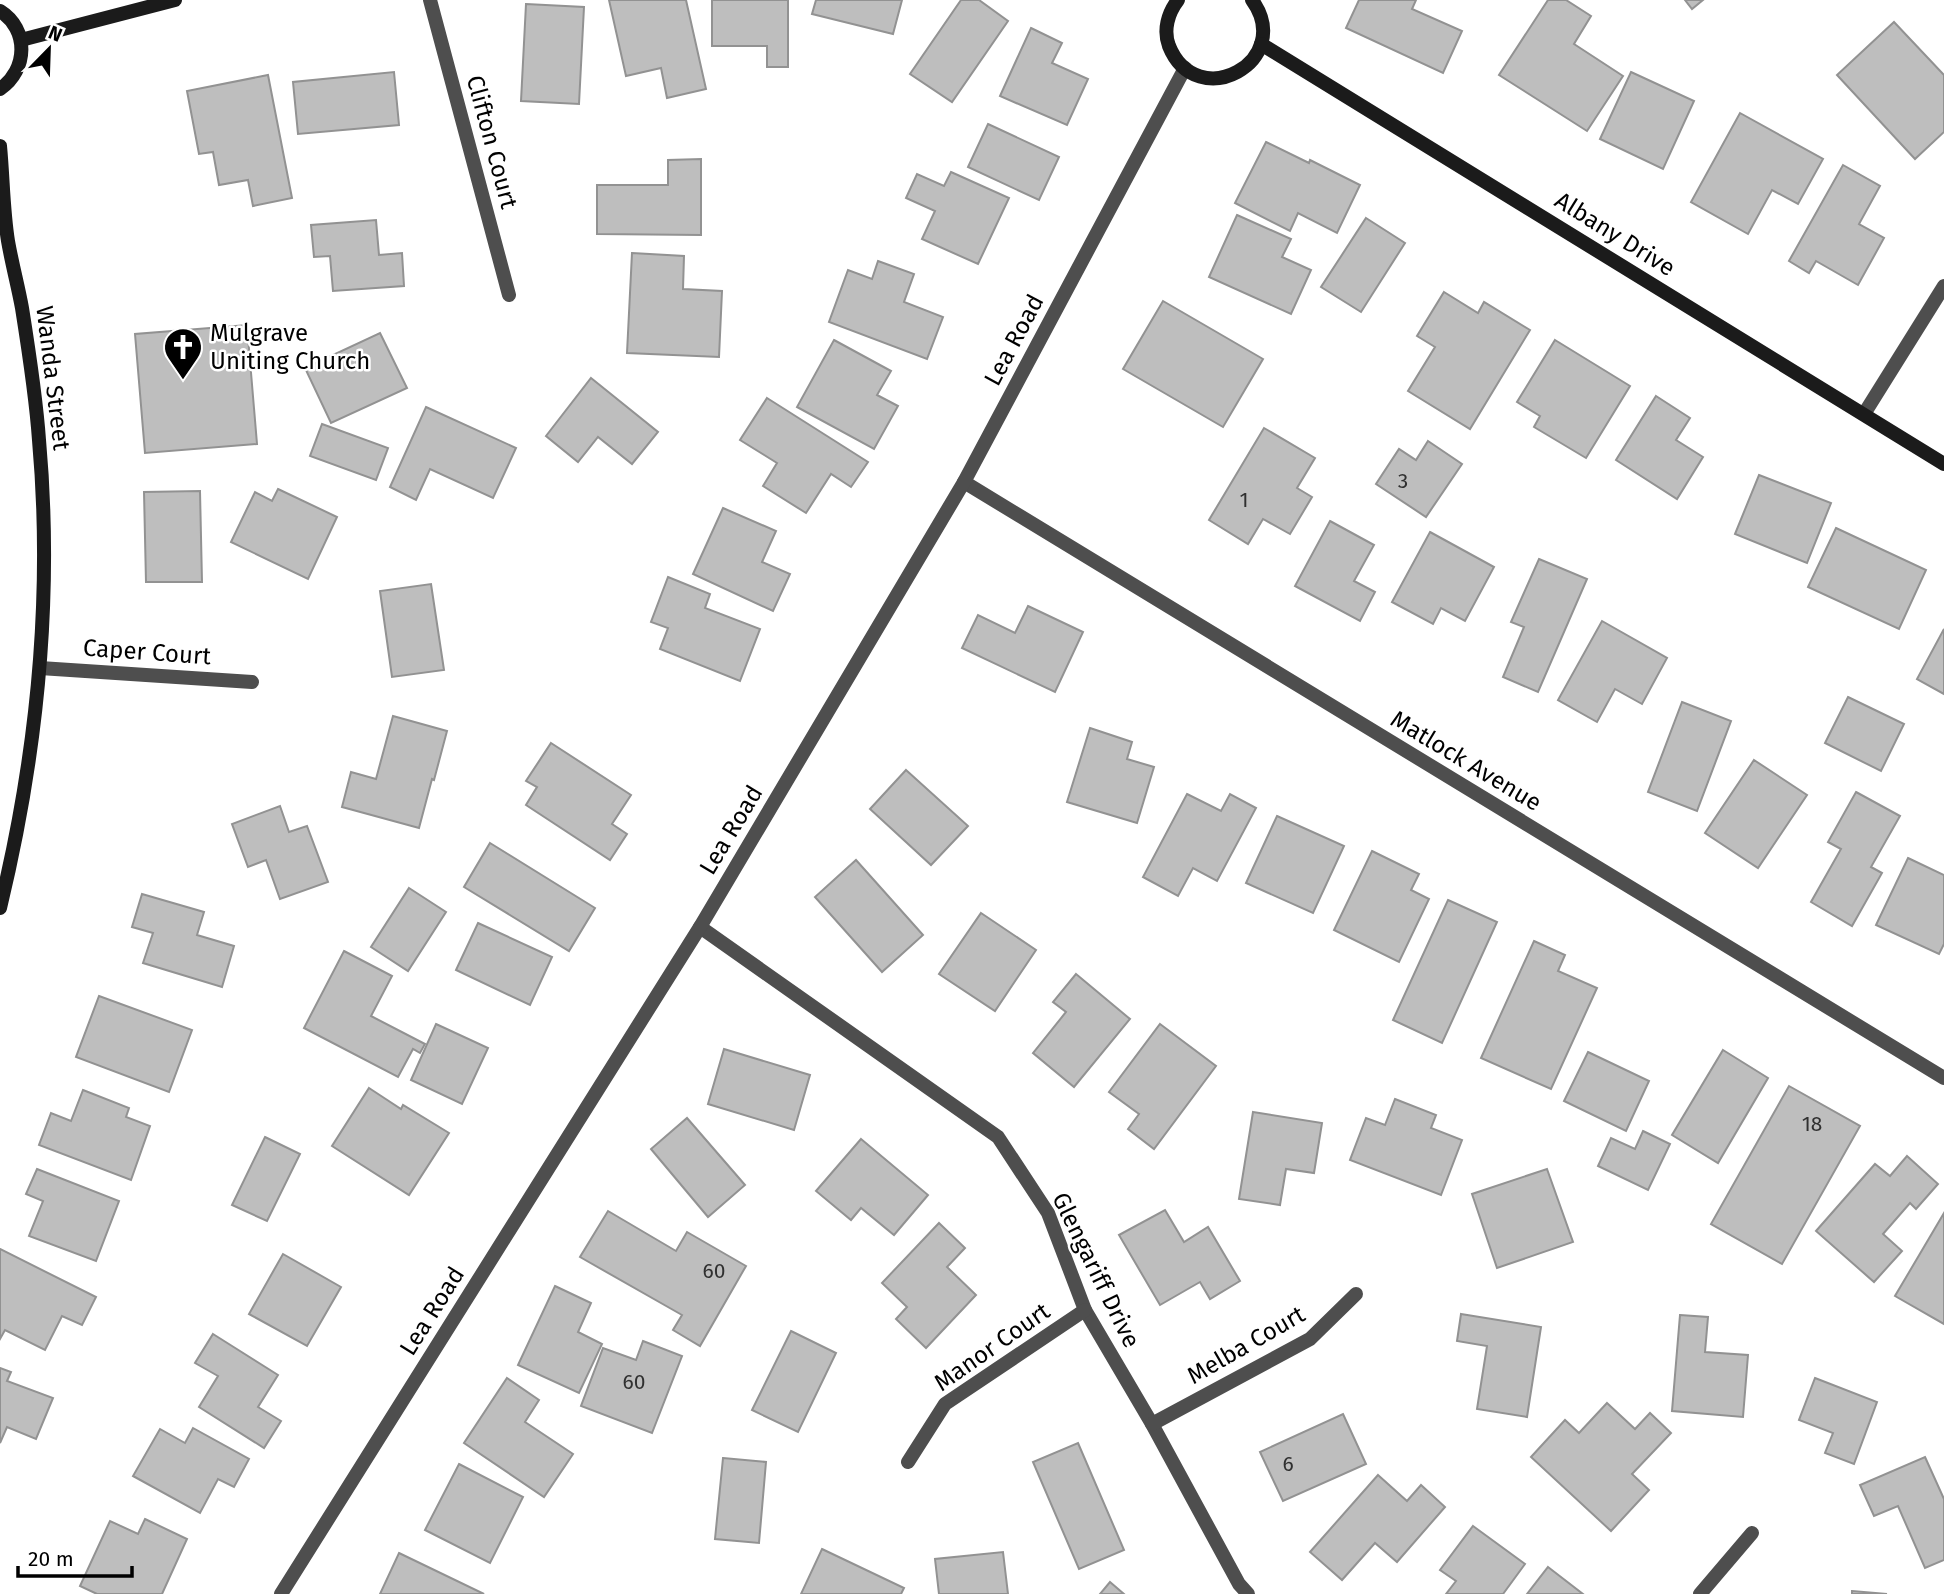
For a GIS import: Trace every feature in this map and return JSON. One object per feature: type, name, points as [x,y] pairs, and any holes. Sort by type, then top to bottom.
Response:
[{"type":"street","points":[[22,40],[175,0]]},
{"type":"street","name":"Clifton Court","points":[[430,0],[509,295]]},
{"type":"street","points":[[1170,3],[1166,23],[1167,40],[1173,56],[1193,74],[1209,79],[1226,78],[1241,71],[1254,60],[1261,44],[1263,25],[1252,0]]},
{"type":"street","points":[[0,10],[17,27],[22,40],[18,71],[8,84],[0,89]]},
{"type":"street","name":"Albany Drive","points":[[1261,44],[1944,464]]},
{"type":"street","name":"Lea Road","points":[[281,1594],[700,927],[964,482],[1185,68]]},
{"type":"street","name":"Wanda Street","points":[[0,146],[8,239],[26,333],[39,440],[44,516],[40,668],[35,723],[15,847],[0,908]]},
{"type":"street","points":[[1864,414],[1944,286]]},
{"type":"street","name":"Matlock Avenue","points":[[964,482],[1944,1078]]},
{"type":"street","name":"Caper Court","points":[[40,668],[252,682]]},
{"type":"street","name":"Glengariff Drive","points":[[700,927],[998,1137],[1048,1213],[1085,1310],[1152,1424],[1239,1584],[1248,1594]]},
{"type":"street","name":"Melba Court","points":[[1152,1424],[1310,1339],[1356,1294]]},
{"type":"street","name":"Manor Court","points":[[908,1462],[945,1404],[1085,1310]]},
{"type":"street","points":[[1700,1594],[1752,1533]]},
{"type":"building","points":[[609,0],[686,0],[706,89],[667,98],[661,68],[626,76]]},
{"type":"building","points":[[712,0],[788,0],[788,67],[767,67],[767,46],[712,46]]},
{"type":"building","points":[[816,0],[902,0],[893,34],[812,14]]},
{"type":"building","points":[[961,0],[979,0],[1008,21],[952,102],[910,74]]},
{"type":"building","points":[[1359,0],[1416,0],[1412,9],[1462,31],[1443,73],[1346,28]]},
{"type":"building","points":[[1548,0],[1566,0],[1591,16],[1574,44],[1623,76],[1587,131],[1499,75]]},
{"type":"building","points":[[1685,0],[1703,0],[1692,9]]},
{"type":"building","points":[[526,4],[584,7],[579,104],[521,101]]},
{"type":"building","points":[[1894,22],[1944,75],[1944,132],[1915,159],[1837,75]]},
{"type":"building","points":[[1031,28],[1062,43],[1052,63],[1088,79],[1067,125],[1000,96]]},
{"type":"building","points":[[394,72],[399,125],[298,134],[293,82]]},
{"type":"building","points":[[1631,72],[1694,101],[1663,169],[1600,139]]},
{"type":"building","points":[[268,75],[292,198],[253,206],[248,180],[219,185],[213,152],[199,154],[187,91]]},
{"type":"building","points":[[1740,113],[1823,159],[1798,204],[1772,190],[1748,234],[1691,202]]},
{"type":"building","points":[[988,124],[1059,157],[1039,200],[968,167]]},
{"type":"building","points":[[1266,142],[1360,185],[1337,233],[1298,213],[1290,231],[1235,203]]},
{"type":"building","points":[[701,159],[701,235],[597,234],[597,185],[668,185],[668,160]]},
{"type":"building","points":[[1843,165],[1880,186],[1859,224],[1884,238],[1858,285],[1816,261],[1809,273],[1789,261]]},
{"type":"building","points":[[951,172],[1009,198],[978,264],[922,239],[935,211],[906,198],[917,174],[944,186]]},
{"type":"building","points":[[1237,215],[1291,239],[1282,257],[1311,270],[1291,314],[1209,277]]},
{"type":"building","points":[[1366,218],[1405,243],[1361,312],[1321,287]]},
{"type":"building","points":[[376,220],[379,255],[402,253],[404,286],[333,291],[330,256],[314,257],[311,225]]},
{"type":"building","points":[[632,253],[684,256],[683,289],[722,291],[719,357],[627,353]]},
{"type":"building","points":[[878,261],[914,274],[904,302],[943,317],[927,359],[829,322],[848,270],[872,279]]},
{"type":"building","points":[[1444,292],[1478,313],[1484,302],[1530,330],[1470,429],[1408,391],[1435,347],[1417,336]]},
{"type":"building","points":[[1163,301],[1263,359],[1223,427],[1123,369]]},
{"type":"building","points":[[247,325],[257,444],[145,453],[135,334]]},
{"type":"building","points":[[380,333],[407,388],[331,423],[305,368]]},
{"type":"building","points":[[834,340],[891,371],[877,395],[898,406],[874,449],[797,407]]},
{"type":"building","points":[[1555,340],[1630,386],[1586,458],[1534,427],[1540,416],[1517,402]]},
{"type":"building","points":[[591,378],[658,432],[632,464],[598,437],[578,462],[546,436]]},
{"type":"building","points":[[1656,396],[1690,418],[1676,440],[1703,457],[1677,499],[1616,460]]},
{"type":"building","points":[[767,398],[868,462],[851,487],[831,474],[806,513],[763,486],[777,463],[740,440]]},
{"type":"building","points":[[426,407],[516,448],[493,498],[430,469],[416,500],[390,487]]},
{"type":"building","points":[[322,424],[388,448],[376,480],[310,456]]},
{"type":"building","points":[[1264,428],[1315,458],[1297,488],[1312,497],[1290,534],[1263,519],[1248,544],[1209,520]]},
{"type":"building","points":[[1428,441],[1462,464],[1426,517],[1376,484],[1399,449],[1416,460]]},
{"type":"building","points":[[1759,475],[1831,503],[1807,563],[1735,534]]},
{"type":"building","points":[[278,489],[337,517],[308,579],[231,542],[255,492],[272,501]]},
{"type":"building","points":[[200,491],[202,582],[146,582],[144,492]]},
{"type":"building","points":[[723,508],[776,531],[762,562],[790,574],[773,611],[693,574]]},
{"type":"building","points":[[1330,521],[1374,545],[1354,581],[1375,592],[1360,621],[1295,586]]},
{"type":"building","points":[[1836,528],[1926,570],[1899,629],[1808,587]]},
{"type":"building","points":[[1430,532],[1494,567],[1465,621],[1441,608],[1433,624],[1392,602]]},
{"type":"building","points":[[1539,559],[1587,579],[1538,692],[1503,677],[1524,627],[1511,622]]},
{"type":"building","points":[[668,577],[710,594],[705,608],[760,629],[740,681],[660,649],[668,628],[651,622]]},
{"type":"building","points":[[431,584],[444,670],[392,677],[380,591]]},
{"type":"building","points":[[1028,606],[1083,632],[1055,692],[962,648],[978,615],[1015,633]]},
{"type":"building","points":[[1602,621],[1667,658],[1642,704],[1615,689],[1597,722],[1558,700]]},
{"type":"building","points":[[1944,629],[1944,694],[1917,679]]},
{"type":"building","points":[[1848,697],[1904,724],[1881,771],[1825,743]]},
{"type":"building","points":[[1682,702],[1731,721],[1697,811],[1648,792]]},
{"type":"building","points":[[393,716],[447,731],[419,828],[342,807],[351,772],[376,779]]},
{"type":"building","points":[[1090,728],[1132,742],[1127,759],[1154,767],[1137,823],[1067,802]]},
{"type":"building","points":[[551,743],[631,795],[612,824],[627,834],[610,860],[526,805],[537,787],[526,781]]},
{"type":"building","points":[[1754,760],[1807,795],[1758,868],[1705,833]]},
{"type":"building","points":[[906,770],[968,826],[931,865],[870,809]]},
{"type":"building","points":[[1856,792],[1900,816],[1871,867],[1882,873],[1852,926],[1811,902],[1841,849],[1828,842]]},
{"type":"building","points":[[1187,794],[1221,811],[1230,794],[1256,808],[1217,881],[1193,868],[1178,896],[1143,877]]},
{"type":"building","points":[[280,806],[289,832],[307,826],[328,882],[280,899],[266,860],[248,867],[232,824]]},
{"type":"building","points":[[1277,816],[1344,846],[1313,913],[1246,883]]},
{"type":"building","points":[[490,843],[595,908],[569,951],[464,887]]},
{"type":"building","points":[[1372,851],[1419,874],[1411,890],[1429,899],[1399,962],[1334,930]]},
{"type":"building","points":[[1908,858],[1944,875],[1944,944],[1939,954],[1876,925]]},
{"type":"building","points":[[856,860],[923,935],[882,972],[815,897]]},
{"type":"building","points":[[409,888],[446,912],[408,971],[371,947]]},
{"type":"building","points":[[142,894],[204,912],[197,935],[234,946],[222,987],[143,963],[153,933],[132,927]]},
{"type":"building","points":[[1448,900],[1497,922],[1442,1043],[1393,1020]]},
{"type":"building","points":[[981,913],[1036,950],[995,1011],[939,974]]},
{"type":"building","points":[[478,923],[552,957],[530,1005],[456,970]]},
{"type":"building","points":[[1534,941],[1565,955],[1558,971],[1597,988],[1551,1089],[1481,1058]]},
{"type":"building","points":[[344,951],[392,976],[371,1016],[425,1044],[420,1053],[413,1049],[398,1077],[304,1028]]},
{"type":"building","points":[[1076,974],[1130,1019],[1074,1087],[1033,1053],[1066,1012],[1053,1002]]},
{"type":"building","points":[[99,996],[192,1030],[169,1092],[76,1057]]},
{"type":"building","points":[[436,1024],[488,1048],[462,1104],[411,1080]]},
{"type":"building","points":[[1160,1024],[1216,1066],[1154,1149],[1128,1129],[1139,1114],[1109,1092]]},
{"type":"building","points":[[724,1049],[810,1075],[794,1130],[708,1104]]},
{"type":"building","points":[[1723,1050],[1768,1078],[1718,1163],[1672,1135]]},
{"type":"building","points":[[1588,1052],[1649,1081],[1626,1131],[1564,1101]]},
{"type":"building","points":[[1789,1086],[1860,1126],[1782,1264],[1711,1224]]},
{"type":"building","points":[[369,1088],[401,1109],[403,1105],[449,1133],[409,1195],[332,1146]]},
{"type":"building","points":[[83,1090],[129,1108],[126,1117],[150,1126],[131,1180],[39,1145],[51,1113],[71,1121]]},
{"type":"building","points":[[1395,1099],[1436,1115],[1431,1128],[1462,1140],[1441,1195],[1350,1160],[1366,1118],[1385,1125]]},
{"type":"building","points":[[1253,1112],[1322,1123],[1314,1173],[1286,1169],[1280,1205],[1239,1199]]},
{"type":"building","points":[[687,1118],[745,1185],[708,1217],[651,1149]]},
{"type":"building","points":[[1643,1131],[1670,1144],[1648,1190],[1598,1166],[1611,1138],[1635,1149]]},
{"type":"building","points":[[265,1137],[300,1154],[267,1221],[232,1205]]},
{"type":"building","points":[[861,1139],[928,1195],[894,1235],[861,1208],[851,1220],[816,1191]]},
{"type":"building","points":[[1907,1156],[1938,1184],[1916,1209],[1910,1203],[1883,1234],[1902,1251],[1874,1282],[1816,1231],[1875,1164],[1890,1176]]},
{"type":"building","points":[[37,1169],[119,1201],[96,1261],[29,1236],[43,1201],[26,1194]]},
{"type":"building","points":[[1547,1169],[1573,1242],[1497,1268],[1472,1194]]},
{"type":"building","points":[[1165,1210],[1184,1242],[1208,1227],[1240,1281],[1210,1299],[1200,1282],[1160,1305],[1119,1235]]},
{"type":"building","points":[[608,1211],[676,1251],[687,1232],[746,1266],[700,1346],[673,1330],[682,1315],[580,1257]]},
{"type":"building","points":[[1944,1213],[1944,1324],[1895,1296]]},
{"type":"building","points":[[939,1223],[965,1248],[947,1267],[976,1295],[926,1348],[896,1319],[907,1307],[882,1283]]},
{"type":"building","points":[[0,1249],[96,1297],[82,1325],[62,1316],[45,1350],[5,1330],[0,1339]]},
{"type":"building","points":[[283,1254],[341,1287],[307,1346],[249,1314]]},
{"type":"building","points":[[555,1286],[591,1303],[578,1332],[602,1344],[579,1393],[518,1365]]},
{"type":"building","points":[[1461,1314],[1541,1327],[1527,1417],[1477,1409],[1487,1346],[1457,1341]]},
{"type":"building","points":[[1680,1315],[1708,1317],[1705,1352],[1748,1355],[1743,1417],[1672,1411]]},
{"type":"building","points":[[791,1331],[836,1353],[798,1432],[752,1410]]},
{"type":"building","points":[[213,1334],[278,1375],[258,1407],[281,1421],[264,1448],[199,1407],[218,1376],[195,1363]]},
{"type":"building","points":[[643,1341],[682,1356],[652,1433],[581,1406],[603,1348],[636,1360]]},
{"type":"building","points":[[0,1368],[11,1372],[7,1381],[53,1398],[36,1439],[7,1427],[0,1443]]},
{"type":"building","points":[[507,1378],[539,1400],[525,1422],[573,1454],[544,1497],[464,1443]]},
{"type":"building","points":[[1815,1378],[1877,1402],[1854,1464],[1825,1453],[1833,1433],[1799,1420]]},
{"type":"building","points":[[1607,1403],[1635,1429],[1650,1413],[1671,1433],[1632,1474],[1649,1490],[1611,1531],[1531,1457],[1565,1420],[1579,1433]]},
{"type":"building","points":[[1343,1414],[1366,1464],[1283,1501],[1260,1452]]},
{"type":"building","points":[[193,1428],[249,1459],[234,1487],[218,1479],[200,1513],[133,1476],[160,1429],[185,1443]]},
{"type":"building","points":[[1078,1443],[1124,1550],[1079,1569],[1033,1462]]},
{"type":"building","points":[[1925,1457],[1944,1499],[1944,1560],[1925,1568],[1898,1506],[1874,1516],[1860,1485]]},
{"type":"building","points":[[723,1458],[766,1462],[759,1543],[715,1539]]},
{"type":"building","points":[[459,1464],[523,1497],[490,1563],[425,1530]]},
{"type":"building","points":[[1378,1475],[1407,1501],[1421,1485],[1445,1507],[1397,1562],[1375,1543],[1342,1580],[1310,1552]]},
{"type":"building","points":[[145,1519],[187,1539],[162,1594],[97,1594],[80,1586],[110,1521],[138,1534]]},
{"type":"building","points":[[1473,1526],[1525,1564],[1503,1594],[1446,1594],[1456,1581],[1440,1570]]},
{"type":"building","points":[[822,1549],[904,1588],[901,1594],[801,1594]]},
{"type":"building","points":[[1003,1552],[1008,1594],[939,1594],[935,1559]]},
{"type":"building","points":[[399,1553],[484,1594],[380,1594]]},
{"type":"building","points":[[1548,1567],[1583,1594],[1527,1594]]},
{"type":"building","points":[[1110,1582],[1124,1594],[1100,1594]]},
{"type":"building","points":[[1852,1591],[1887,1594],[1852,1594]]},
{"type":"place","name":"Mulgrave Uniting Church","points":[[183,381]]}]
